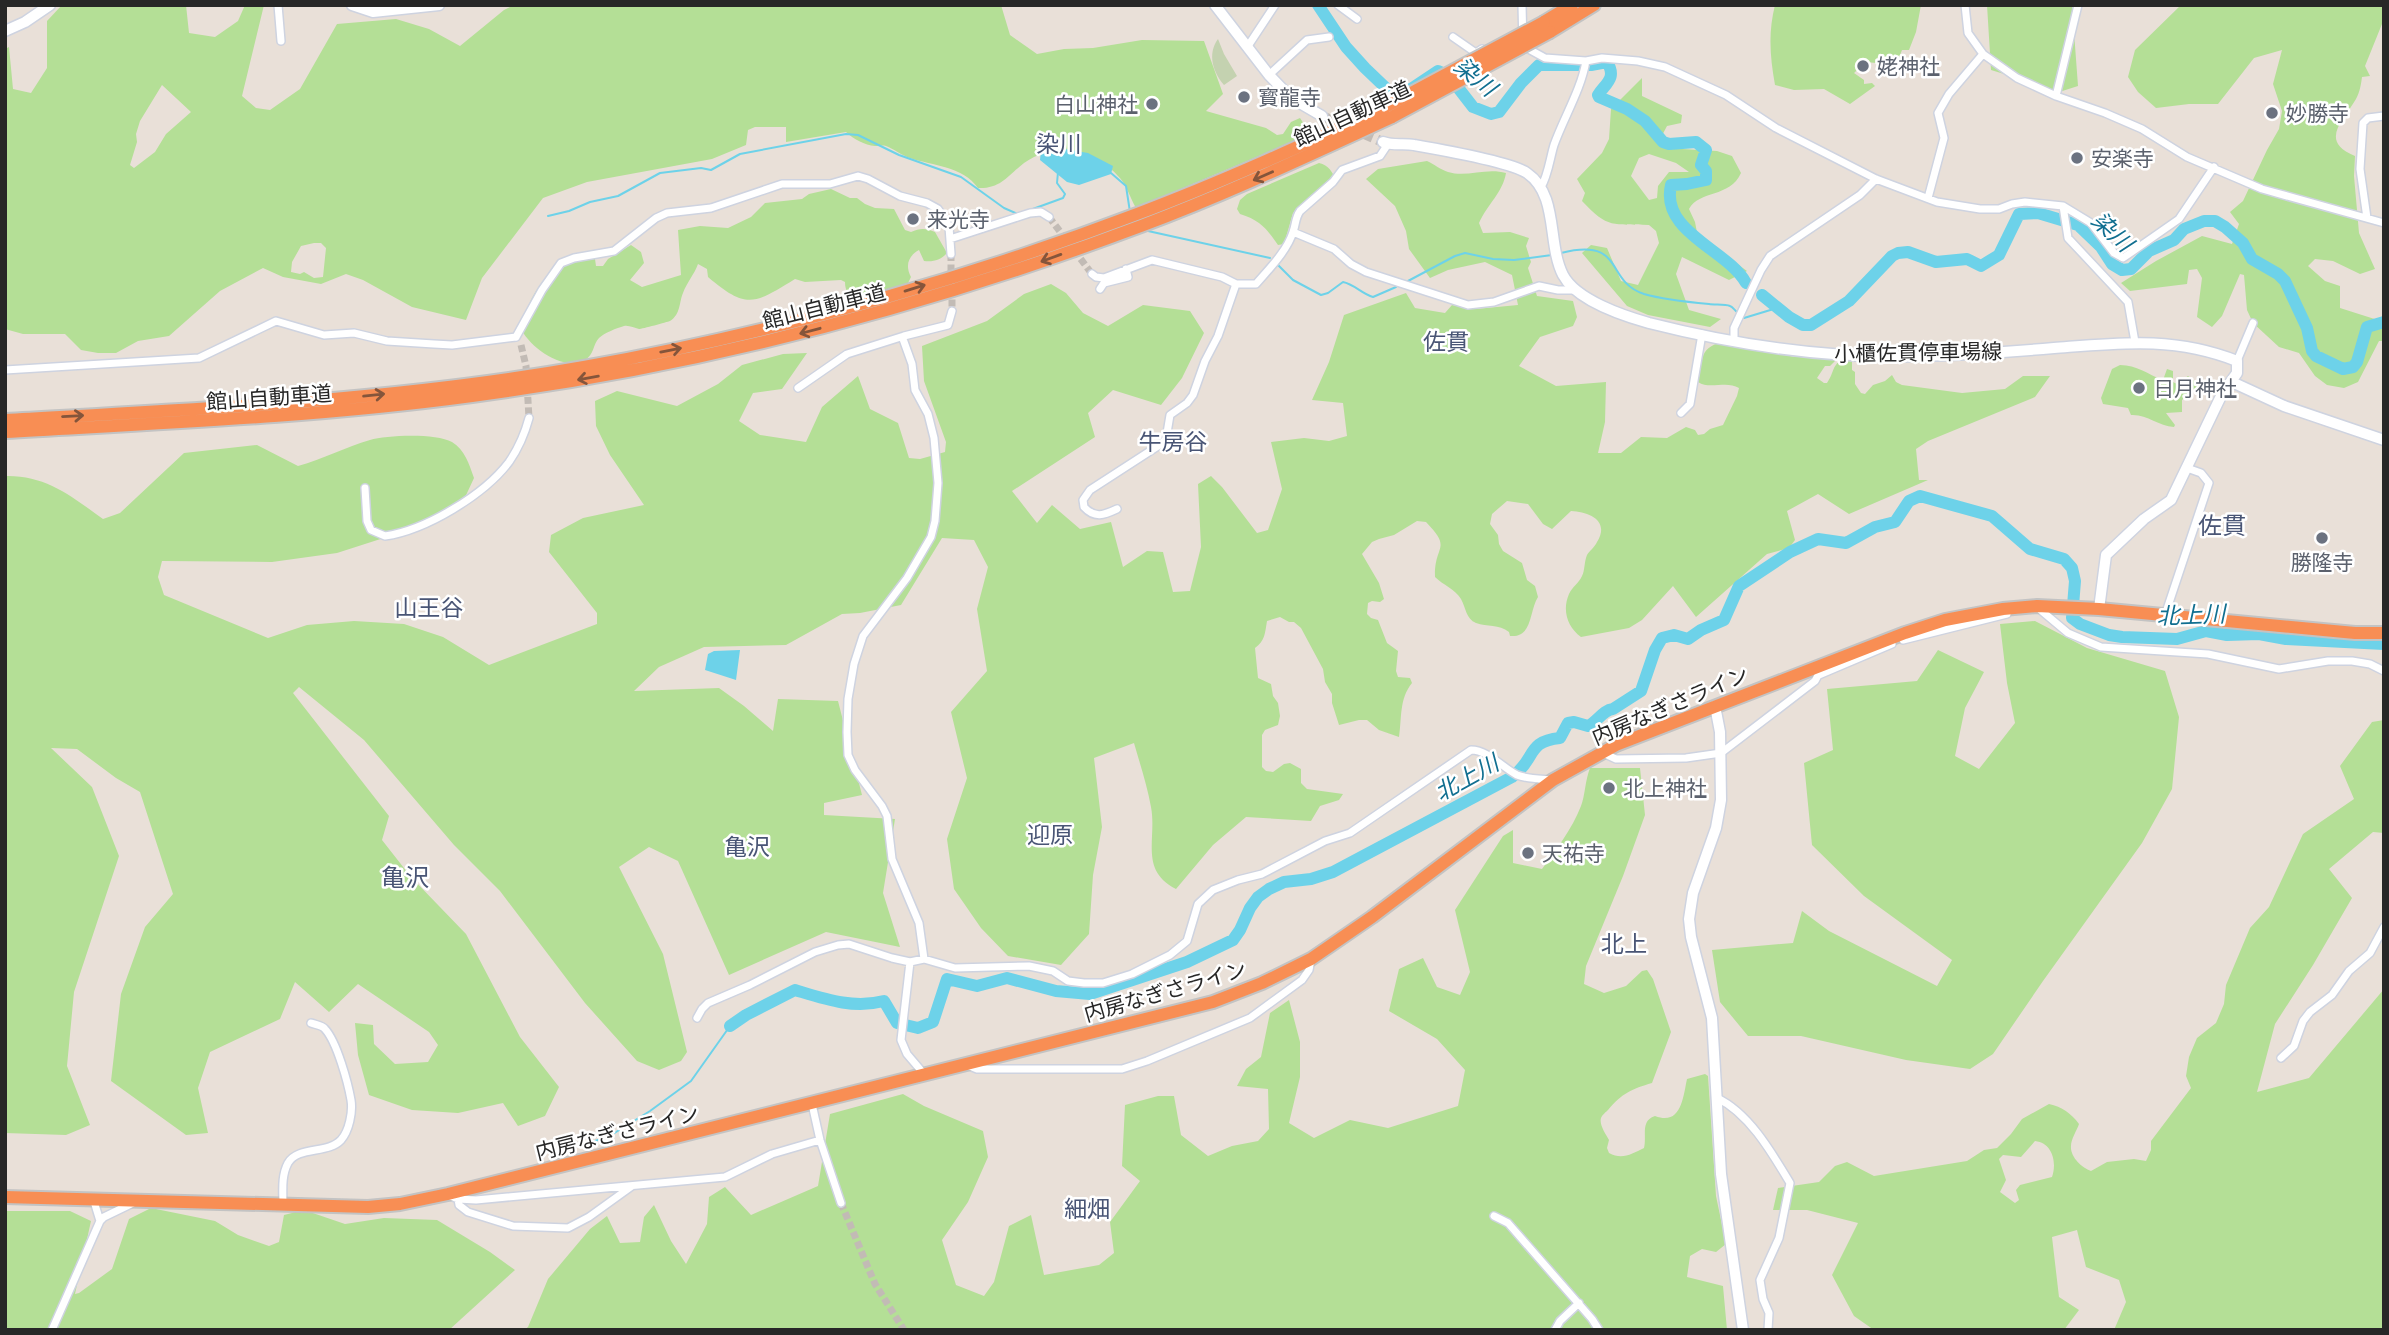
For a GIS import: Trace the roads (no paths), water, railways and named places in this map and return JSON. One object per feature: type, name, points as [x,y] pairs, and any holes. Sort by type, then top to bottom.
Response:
[{"type":"highway","name":"館山自動車道","points":[[1547,27],[1572,5]]},
{"type":"highway","name":"館山自動車道","points":[[5,432],[236,419],[472,396],[584,379],[694,358],[918,302],[1024,268],[1201,202],[1390,112],[1547,27],[1594,5]]},
{"type":"highway","name":"館山自動車道","points":[[5,420],[232,407],[374,395],[508,379],[691,346],[816,316],[1020,256],[1199,190],[1390,112]]},
{"type":"highway","name":"内房なぎさライン","points":[[5,1197],[368,1207],[453,1197],[1213,1002],[1262,983],[1311,959],[1373,917],[1553,780],[1603,753],[1715,706],[1822,669],[1905,633],[1945,620],[2036,606],[2384,634]]},
{"type":"main road","points":[[5,31],[34,17],[50,5]]},
{"type":"main road","points":[[352,5],[373,12],[439,5]]},
{"type":"main road","points":[[1216,5],[1269,75],[1291,98],[1322,116]]},
{"type":"main road","points":[[1386,143],[1411,144],[1506,165],[1527,172],[1541,187]]},
{"type":"main road","name":"小櫃佐貫停車場線","points":[[1541,187],[1558,263],[1564,277],[1588,299],[1648,323],[1796,351],[1870,357],[1931,356],[2134,342],[2177,344],[2237,361]]},
{"type":"main road","points":[[2093,609],[2106,555],[2144,519],[2171,500],[2222,394],[2232,382],[2238,368],[2237,361]]},
{"type":"main road","points":[[2232,382],[2284,406],[2384,440]]},
{"type":"main road","points":[[1715,706],[1721,753],[1720,814],[1693,893],[1689,919],[1691,937],[1712,1018],[1721,1174],[1743,1330]]},
{"type":"street","points":[[278,5],[281,41]]},
{"type":"street","points":[[1248,46],[1275,5]]},
{"type":"street","points":[[1338,5],[1357,19]]},
{"type":"street","points":[[1521,5],[1523,47],[1538,56],[1585,65],[1602,58],[1638,61],[1665,67],[1726,95],[1776,128],[1876,179],[1947,205],[1999,209],[2025,202],[2064,208],[2091,223],[2114,253],[2123,258],[2179,219],[2214,167]]},
{"type":"street","points":[[1965,5],[1968,33],[1983,54],[2017,78],[2142,129],[2188,157],[2262,189],[2384,223]]},
{"type":"street","points":[[2056,96],[2078,5]]},
{"type":"street","points":[[1453,37],[1476,53],[1521,31]]},
{"type":"street","points":[[1269,75],[1307,40],[1329,37]]},
{"type":"street","points":[[1928,198],[1944,138],[1938,113],[1949,94],[1983,54]]},
{"type":"street","points":[[1541,187],[1585,65]]},
{"type":"street","points":[[2367,218],[2360,162],[2363,123],[2368,118],[2384,116]]},
{"type":"street","points":[[1092,274],[1104,278],[1152,260],[1222,277],[1236,284],[1256,284],[1282,252],[1300,211],[1333,183],[1342,170],[1380,156],[1386,143]]},
{"type":"street","points":[[516,337],[542,290],[561,263],[614,251],[667,213],[710,208],[782,184],[830,184],[858,176],[900,197],[927,203],[938,209],[948,227],[951,254]]},
{"type":"street","points":[[1734,341],[1734,328],[1770,256],[1860,195],[1876,179]]},
{"type":"street","points":[[2064,208],[2066,233],[2098,272],[2128,302],[2134,342]]},
{"type":"street","points":[[950,239],[1030,213],[1041,212],[1049,218]]},
{"type":"street","points":[[1293,232],[1334,249],[1351,264],[1366,272],[1468,305],[1494,302],[1539,286],[1576,290]]},
{"type":"street","points":[[1100,289],[1104,283],[1128,276],[1126,269]]},
{"type":"street","points":[[1117,509],[1102,515],[1094,514],[1084,507],[1083,500],[1090,490],[1166,439],[1170,415],[1194,396],[1236,284]]},
{"type":"street","points":[[798,388],[847,354],[948,325],[952,311]]},
{"type":"street","points":[[5,370],[199,358],[276,321],[324,335],[354,333],[387,341],[452,345],[516,337]]},
{"type":"street","points":[[2237,361],[2253,323]]},
{"type":"street","points":[[1681,413],[1690,404],[1702,334]]},
{"type":"street","points":[[904,336],[903,343],[912,364],[915,390],[928,414],[934,438],[938,483],[935,521],[931,537],[907,578],[863,636],[854,664],[848,699],[847,732],[851,762],[887,817],[892,859],[919,923],[924,959]]},
{"type":"street","points":[[516,337],[521,345]]},
{"type":"street","points":[[365,488],[368,526],[379,534],[395,535],[431,520],[464,503],[508,463],[529,418]]},
{"type":"street","points":[[2165,615],[2209,483],[2201,473],[2187,468]]},
{"type":"street","points":[[2036,606],[2068,633],[2101,647],[2208,654],[2279,669],[2328,661],[2370,664],[2384,671]]},
{"type":"street","points":[[1603,753],[1616,759],[1686,758],[1721,753],[1798,695],[1822,669]]},
{"type":"street","points":[[697,1018],[708,1003],[816,952],[838,945],[863,947],[911,962],[924,959],[955,968],[1029,966],[1053,971],[1068,981],[1103,983],[1132,974],[1170,955],[1186,941],[1198,904],[1213,890],[1262,874],[1325,841],[1350,833],[1471,750],[1487,755],[1520,776],[1553,780]]},
{"type":"street","points":[[2281,1058],[2294,1046],[2303,1021],[2310,1012],[2332,995],[2349,971],[2370,953],[2384,926]]},
{"type":"street","points":[[965,1064],[977,1069],[1122,1069],[1250,1018],[1302,980],[1309,970],[1311,959]]},
{"type":"street","points":[[911,962],[901,1040],[907,1054],[924,1074]]},
{"type":"street","points":[[283,1205],[283,1175],[290,1160],[299,1154],[337,1143],[344,1138],[351,1115],[352,1101],[335,1046],[326,1029],[311,1023]]},
{"type":"street","points":[[1717,1098],[1728,1103],[1745,1121],[1790,1182],[1779,1238],[1760,1280],[1763,1299],[1769,1313],[1768,1330]]},
{"type":"street","points":[[812,1104],[820,1140],[841,1203]]},
{"type":"street","points":[[453,1197],[511,1197],[725,1177],[772,1154],[820,1140]]},
{"type":"street","points":[[453,1197],[468,1212],[513,1226],[568,1228],[621,1195],[632,1185]]},
{"type":"street","points":[[93,1198],[100,1221]]},
{"type":"street","points":[[52,1330],[100,1221],[114,1211],[142,1200]]},
{"type":"street","points":[[1494,1216],[1508,1223],[1598,1330]]},
{"type":"street","points":[[1555,1330],[1578,1303]]},
{"type":"water","points":[[1059,148],[1088,153],[1113,166],[1111,174],[1079,185],[1067,182],[1040,160],[1041,150]]},
{"type":"water","points":[[740,650],[736,680],[705,670],[708,654],[714,651]]},
{"type":"waterway","name":"染川","points":[[1318,5],[1346,47],[1388,90],[1405,93],[1438,71],[1449,76],[1473,107],[1491,114],[1499,112],[1539,65],[1591,65],[1607,62],[1611,76],[1599,97],[1627,109],[1645,121],[1663,142],[1696,142],[1706,150],[1701,165],[1706,171],[1706,180],[1671,185],[1670,201],[1685,228],[1725,260],[1746,283]]},
{"type":"waterway","points":[[548,216],[618,196],[660,173],[701,168],[711,170],[740,154],[846,134],[858,135],[899,155],[961,177],[1004,208],[1018,214]]},
{"type":"waterway","points":[[1030,210],[1063,198],[1065,194],[1057,183],[1058,172]]},
{"type":"waterway","points":[[1111,173],[1126,186],[1130,212]]},
{"type":"waterway","name":"染川","points":[[1762,295],[1789,317],[1803,325],[1811,325],[1849,301],[1898,253],[1908,252],[1936,262],[1967,259],[1981,266],[1999,255],[2019,214],[2038,213],[2078,225],[2101,247],[2112,264],[2122,270],[2131,269],[2149,251],[2174,240],[2184,229],[2204,221],[2215,221],[2243,243],[2252,259],[2285,281],[2307,328],[2312,351],[2316,356],[2343,369],[2353,367],[2357,362],[2367,327],[2384,322]]},
{"type":"waterway","points":[[1148,231],[1270,258]]},
{"type":"waterway","points":[[1561,253],[1596,251],[1612,263],[1623,280],[1644,294],[1728,305],[1738,313]]},
{"type":"waterway","points":[[1408,281],[1465,253],[1514,260],[1552,255]]},
{"type":"waterway","points":[[1278,265],[1293,280],[1321,295],[1343,282],[1373,297],[1396,287]]},
{"type":"waterway","points":[[1742,317],[1777,308]]},
{"type":"waterway","name":"北上川","points":[[730,1026],[795,990],[828,1000],[850,1003],[884,1001],[897,1023],[918,1028],[933,1022],[947,979],[977,986],[1007,978],[1056,991],[1090,994],[1187,962],[1233,940],[1250,908],[1258,897],[1269,889],[1284,882],[1311,879],[1333,872],[1512,777],[1520,771],[1536,747],[1560,738],[1568,723],[1588,726],[1641,691],[1662,638],[1674,635],[1688,639],[1724,620],[1739,586],[1790,552],[1818,539],[1846,543],[1875,527],[1895,522],[1909,501],[1920,496],[1992,516],[2030,549],[2064,559],[2072,568],[2075,581],[2072,618],[2080,624],[2109,635],[2177,639],[2206,631],[2227,635],[2259,634],[2286,639],[2384,644]]},
{"type":"waterway","points":[[578,1146],[608,1137],[691,1081],[730,1026]]},
{"type":"tunnel","points":[[1322,116],[1383,142]]},
{"type":"tunnel","points":[[1049,217],[1092,274]]},
{"type":"tunnel","points":[[951,254],[951,278]]},
{"type":"tunnel","points":[[952,289],[952,311]]},
{"type":"tunnel","points":[[521,345],[526,366],[529,418]]},
{"type":"tunnel","points":[[841,1203],[875,1284],[904,1330]]},
{"type":"place","name":"姥神社","points":[[1863,66]]},
{"type":"place","name":"寳龍寺","points":[[1244,97]]},
{"type":"place","name":"白山神社","points":[[1152,104]]},
{"type":"place","name":"妙勝寺","points":[[2272,113]]},
{"type":"place","name":"安楽寺","points":[[2077,158]]},
{"type":"place","name":"来光寺","points":[[913,219]]},
{"type":"place","name":"日月神社","points":[[2139,388]]},
{"type":"place","name":"勝隆寺","points":[[2322,538]]},
{"type":"place","name":"北上神社","points":[[1609,788]]},
{"type":"place","name":"天祐寺","points":[[1528,853]]},
{"type":"district","name":"染川","points":[[1059,143]]},
{"type":"district","name":"佐貫","points":[[1446,341]]},
{"type":"district","name":"牛房谷","points":[[1173,441]]},
{"type":"district","name":"佐貫","points":[[2222,524]]},
{"type":"district","name":"山王谷","points":[[429,607]]},
{"type":"district","name":"迎原","points":[[1050,834]]},
{"type":"district","name":"亀沢","points":[[747,846]]},
{"type":"district","name":"亀沢","points":[[405,876]]},
{"type":"district","name":"北上","points":[[1624,943]]},
{"type":"district","name":"細畑","points":[[1087,1208]]}]
